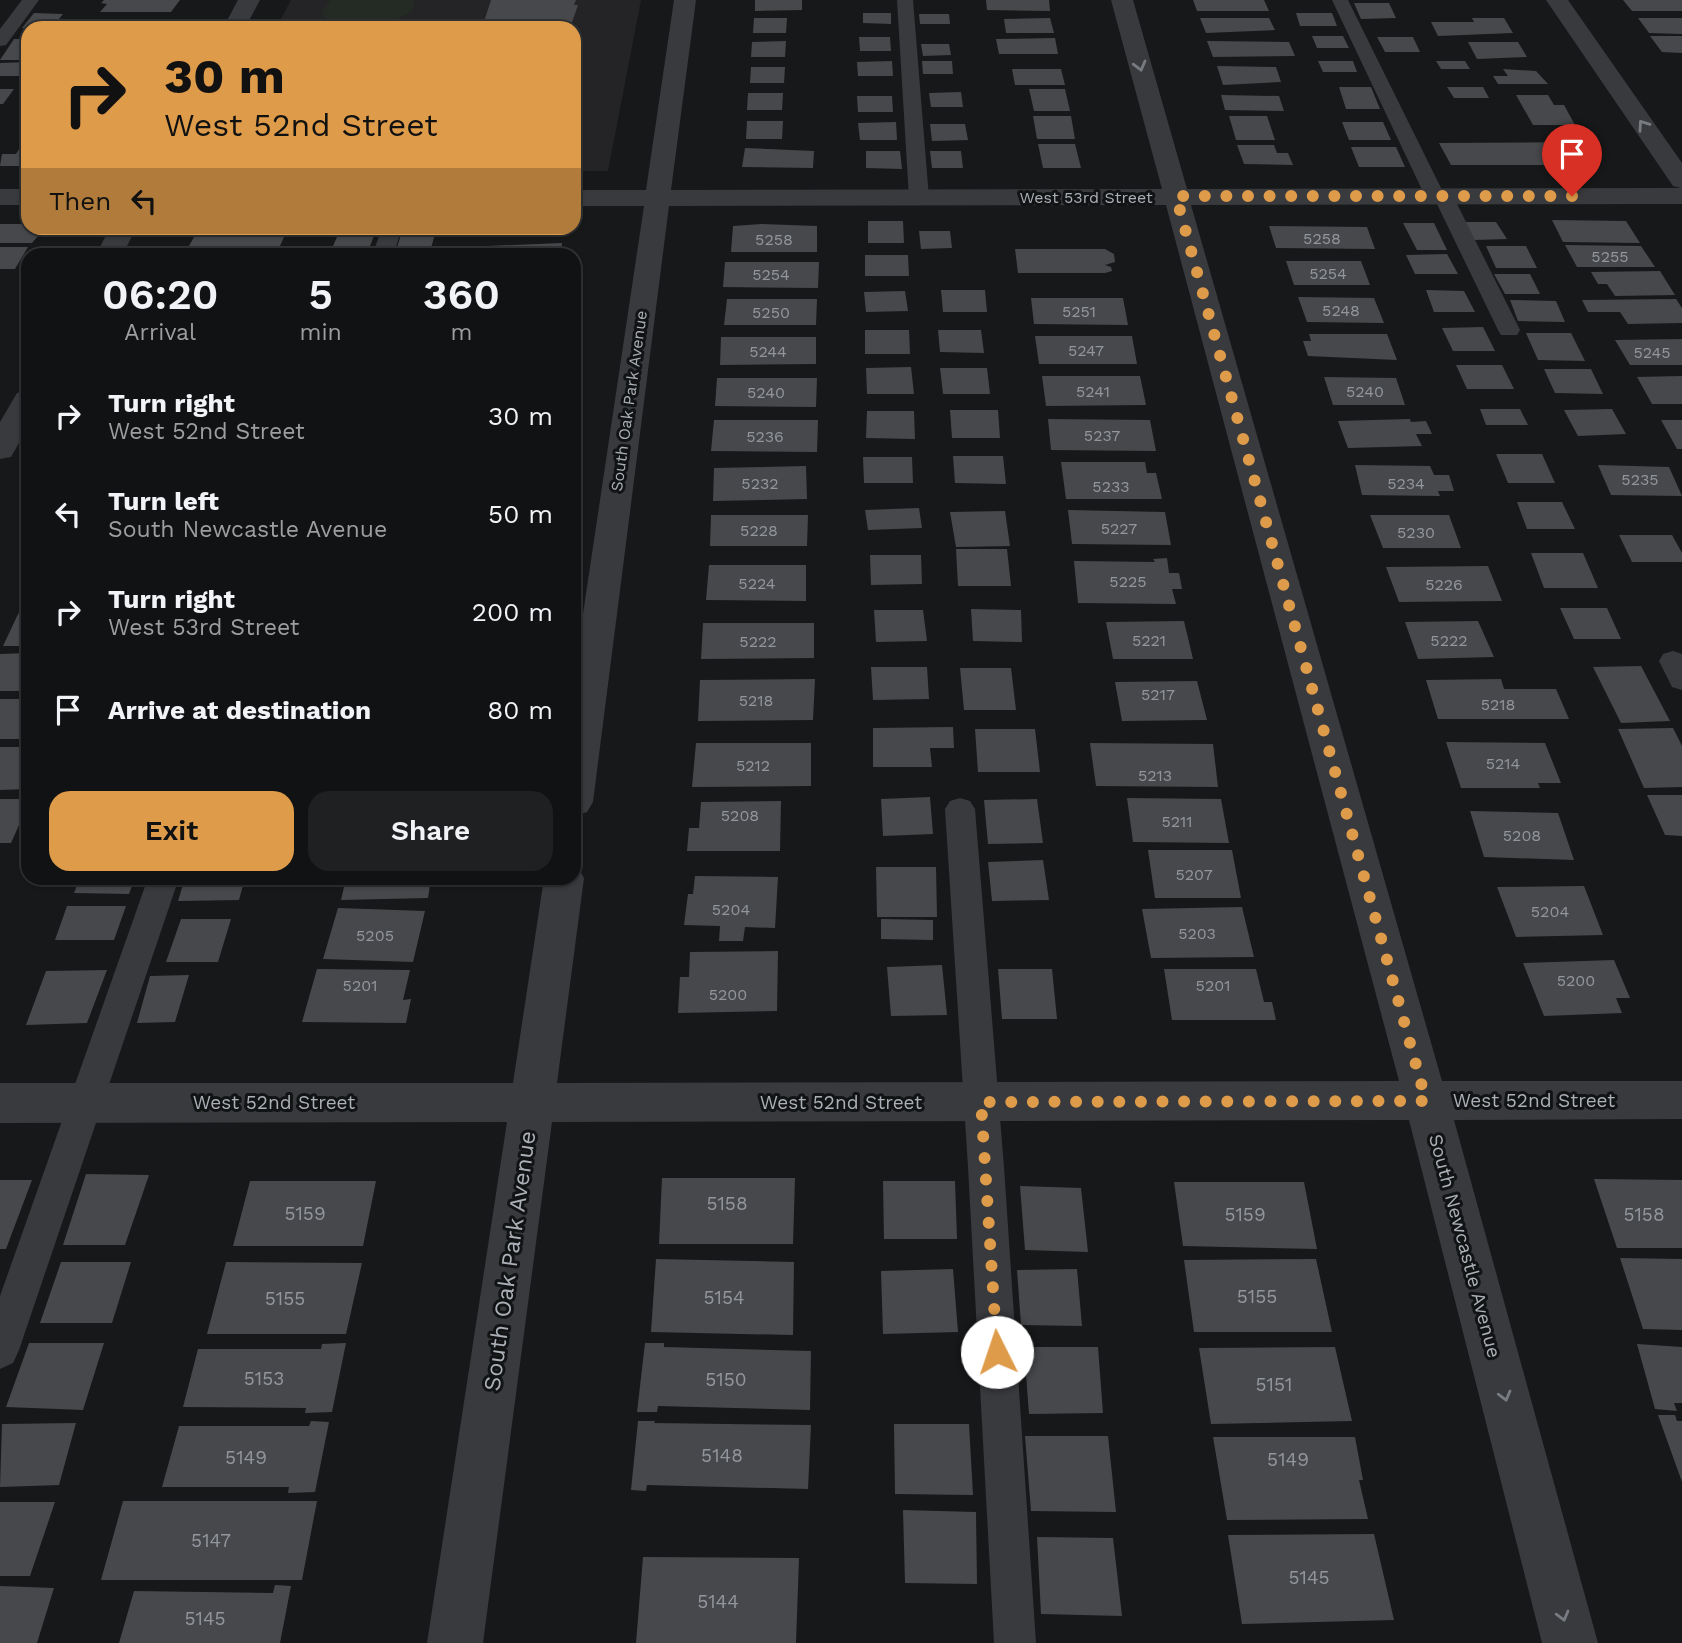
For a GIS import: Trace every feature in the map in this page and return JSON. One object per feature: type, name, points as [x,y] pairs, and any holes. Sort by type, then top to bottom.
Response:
[{"type":"street","points":[[238,21],[249,0]]},
{"type":"street","name":"South Oak Park Avenue","points":[[581,751],[685,0]]},
{"type":"street","name":"South Newcastle Avenue","points":[[1122,0],[1426,1101],[1570,1643]]},
{"type":"street","points":[[1558,0],[1682,181]]},
{"type":"street","name":"West 53rd Street","points":[[581,198],[1682,195]]},
{"type":"street","points":[[0,197],[21,197]]},
{"type":"street","points":[[0,450],[21,412]]},
{"type":"street","name":"South Oak Park Avenue","points":[[455,1643],[563,885]]},
{"type":"street","name":"West 52nd Street","points":[[0,1103],[1682,1100]]},
{"type":"lane","points":[[0,41],[31,0]]},
{"type":"lane","points":[[905,0],[919,198]]},
{"type":"lane","points":[[1340,0],[1509,330]]},
{"type":"lane","points":[[960,809],[1015,1643]]},
{"type":"lane","points":[[0,1350],[162,885]]},
{"type":"shaded area","points":[[291,0],[641,0],[608,171],[581,171],[581,21],[280,21]]},
{"type":"shaded area","points":[[331,0],[413,0],[414,7],[392,21],[330,21],[322,11]]},
{"type":"building","points":[[104,0],[180,0],[171,12],[100,12],[107,4],[101,3]]},
{"type":"building","points":[[491,0],[576,0],[574,5],[578,5],[572,21],[484,21]]},
{"type":"building","points":[[755,0],[802,0],[802,10],[755,11]]},
{"type":"building","points":[[986,0],[1049,0],[1050,11],[987,10]]},
{"type":"building","points":[[1193,0],[1264,0],[1269,11],[1197,11]]},
{"type":"building","points":[[1623,0],[1682,0],[1682,11],[1632,11]]},
{"type":"building","points":[[1354,3],[1389,3],[1396,18],[1361,19]]},
{"type":"building","points":[[34,13],[63,14],[58,21],[28,21]]},
{"type":"building","points":[[863,13],[891,13],[891,24],[863,23]]},
{"type":"building","points":[[1296,13],[1332,13],[1337,26],[1300,26]]},
{"type":"building","points":[[919,14],[949,14],[950,24],[920,24]]},
{"type":"building","points":[[754,18],[787,18],[786,33],[753,33]]},
{"type":"building","points":[[1050,18],[1054,33],[1006,33],[1004,19]]},
{"type":"building","points":[[1200,18],[1269,18],[1275,30],[1206,33]]},
{"type":"building","points":[[1472,18],[1504,18],[1513,33],[1438,36],[1431,22],[1474,22]]},
{"type":"building","points":[[1638,18],[1682,18],[1682,34],[1649,33]]},
{"type":"building","points":[[95,20],[165,20],[164,21]]},
{"type":"building","points":[[1312,36],[1343,36],[1349,48],[1317,48]]},
{"type":"building","points":[[1650,36],[1682,36],[1682,53],[1662,52]]},
{"type":"building","points":[[859,37],[890,37],[891,51],[860,51]]},
{"type":"building","points":[[1377,37],[1413,37],[1420,52],[1385,52]]},
{"type":"building","points":[[1055,38],[1058,54],[999,54],[996,39]]},
{"type":"building","points":[[14,39],[21,39],[21,60],[0,60]]},
{"type":"building","points":[[786,41],[785,57],[751,57],[752,42]]},
{"type":"building","points":[[1207,41],[1289,42],[1295,56],[1213,57]]},
{"type":"building","points":[[1468,42],[1518,42],[1527,57],[1477,59]]},
{"type":"building","points":[[921,44],[949,44],[951,55],[923,56]]},
{"type":"building","points":[[892,61],[893,76],[858,76],[857,62]]},
{"type":"building","points":[[922,61],[952,61],[953,74],[923,74]]},
{"type":"building","points":[[1318,61],[1353,61],[1357,72],[1323,72]]},
{"type":"building","points":[[1436,61],[1465,61],[1470,69],[1441,69]]},
{"type":"building","points":[[21,62],[21,76],[0,76],[0,63]]},
{"type":"building","points":[[1217,66],[1276,67],[1281,82],[1223,85]]},
{"type":"building","points":[[751,67],[785,67],[784,83],[750,83]]},
{"type":"building","points":[[1012,69],[1061,69],[1065,85],[1015,85]]},
{"type":"building","points":[[1503,69],[1536,71],[1548,84],[1498,84],[1493,76],[1508,76]]},
{"type":"building","points":[[1339,87],[1371,87],[1380,109],[1346,109]]},
{"type":"building","points":[[1447,87],[1483,87],[1489,98],[1454,98]]},
{"type":"building","points":[[0,89],[14,89],[3,104],[0,104]]},
{"type":"building","points":[[1029,89],[1065,89],[1070,111],[1034,111]]},
{"type":"building","points":[[961,92],[963,107],[931,107],[929,93]]},
{"type":"building","points":[[748,93],[783,93],[782,110],[747,110]]},
{"type":"building","points":[[1221,95],[1279,96],[1284,111],[1225,110]]},
{"type":"building","points":[[1516,95],[1548,95],[1554,105],[1564,105],[1575,125],[1533,125]]},
{"type":"building","points":[[857,96],[892,96],[893,112],[858,112]]},
{"type":"building","points":[[1033,116],[1071,116],[1075,139],[1037,139]]},
{"type":"building","points":[[1229,116],[1267,116],[1275,140],[1236,140]]},
{"type":"building","points":[[747,121],[783,121],[782,139],[746,139]]},
{"type":"building","points":[[896,122],[897,140],[860,140],[858,123]]},
{"type":"building","points":[[1342,122],[1383,122],[1391,140],[1349,140]]},
{"type":"building","points":[[930,124],[965,124],[968,140],[932,141]]},
{"type":"building","points":[[1587,142],[1600,165],[1451,165],[1439,143]]},
{"type":"building","points":[[1038,144],[1075,144],[1081,168],[1043,168]]},
{"type":"building","points":[[1237,145],[1274,145],[1277,153],[1288,153],[1293,165],[1244,164]]},
{"type":"building","points":[[21,146],[21,166],[0,166],[2,154],[16,154]]},
{"type":"building","points":[[1351,147],[1396,147],[1405,167],[1359,167]]},
{"type":"building","points":[[745,148],[814,151],[813,168],[742,167]]},
{"type":"building","points":[[866,151],[900,151],[902,169],[866,168]]},
{"type":"building","points":[[930,151],[961,151],[963,168],[932,168]]},
{"type":"building","points":[[1552,220],[1626,221],[1640,243],[1563,242]]},
{"type":"building","points":[[868,221],[903,221],[904,243],[868,243]]},
{"type":"building","points":[[1463,222],[1496,222],[1507,239],[1474,240]]},
{"type":"building","points":[[1403,223],[1434,223],[1447,250],[1417,250]]},
{"type":"building","points":[[0,224],[21,224],[21,235],[39,235],[32,243],[0,243]]},
{"type":"building","points":[[733,226],[817,226],[817,252],[731,252]]},
{"type":"building","points":[[1269,226],[1367,227],[1375,249],[1276,248]]},
{"type":"building","points":[[919,231],[950,231],[952,248],[921,249]]},
{"type":"building","points":[[195,235],[285,235],[280,246],[189,246]]},
{"type":"building","points":[[338,235],[374,235],[370,246],[333,246]]},
{"type":"building","points":[[401,235],[435,235],[431,248],[397,248]]},
{"type":"building","points":[[562,243],[562,248],[487,246]]},
{"type":"building","points":[[1565,245],[1641,246],[1655,267],[1577,267]]},
{"type":"building","points":[[1486,246],[1526,246],[1537,268],[1496,268]]},
{"type":"building","points":[[0,247],[28,247],[21,248],[21,259],[15,269],[0,269]]},
{"type":"building","points":[[1015,249],[1105,249],[1114,254],[1115,262],[1105,265],[1111,267],[1112,271],[1105,273],[1018,273]]},
{"type":"building","points":[[1447,254],[1458,274],[1415,274],[1406,255]]},
{"type":"building","points":[[865,255],[908,255],[909,276],[865,276]]},
{"type":"building","points":[[1286,261],[1361,261],[1370,285],[1294,285]]},
{"type":"building","points":[[725,262],[819,262],[818,288],[723,287]]},
{"type":"building","points":[[1660,271],[1675,295],[1615,296],[1607,284],[1598,284],[1591,272]]},
{"type":"building","points":[[1494,274],[1530,274],[1540,294],[1505,294]]},
{"type":"building","points":[[941,290],[985,290],[987,312],[943,312]]},
{"type":"building","points":[[1426,290],[1464,291],[1475,312],[1434,312]]},
{"type":"building","points":[[905,291],[908,311],[866,312],[864,292]]},
{"type":"building","points":[[1298,297],[1374,298],[1384,323],[1307,322]]},
{"type":"building","points":[[1031,298],[1123,298],[1128,325],[1034,324]]},
{"type":"building","points":[[727,299],[817,299],[816,325],[724,325]]},
{"type":"building","points":[[1676,299],[1682,308],[1682,323],[1628,324],[1620,312],[1588,312],[1582,300]]},
{"type":"building","points":[[1510,300],[1556,301],[1565,322],[1518,321]]},
{"type":"building","points":[[1483,327],[1495,351],[1453,351],[1442,328]]},
{"type":"building","points":[[865,330],[909,330],[910,354],[865,354]]},
{"type":"building","points":[[938,330],[981,330],[984,353],[940,352]]},
{"type":"building","points":[[1526,333],[1571,333],[1585,361],[1538,360]]},
{"type":"building","points":[[1309,334],[1387,334],[1397,360],[1308,356],[1303,341],[1311,341]]},
{"type":"building","points":[[1035,336],[1132,336],[1137,364],[1039,364]]},
{"type":"building","points":[[721,337],[816,337],[816,364],[720,365]]},
{"type":"building","points":[[1682,339],[1682,365],[1630,365],[1615,340]]},
{"type":"building","points":[[1456,365],[1502,365],[1514,389],[1467,389]]},
{"type":"building","points":[[911,367],[914,394],[867,394],[866,368]]},
{"type":"building","points":[[940,368],[987,368],[990,394],[943,394]]},
{"type":"building","points":[[1544,369],[1591,369],[1603,394],[1555,393]]},
{"type":"building","points":[[1042,376],[1140,376],[1146,405],[1046,406]]},
{"type":"building","points":[[1682,376],[1682,404],[1652,404],[1637,377]]},
{"type":"building","points":[[1324,377],[1396,378],[1405,405],[1333,405]]},
{"type":"building","points":[[717,378],[817,378],[816,407],[715,406]]},
{"type":"building","points":[[1480,409],[1520,409],[1528,425],[1486,425]]},
{"type":"building","points":[[1612,409],[1626,434],[1578,436],[1564,410]]},
{"type":"building","points":[[950,410],[998,410],[1000,438],[952,438]]},
{"type":"building","points":[[867,411],[914,411],[915,439],[866,438]]},
{"type":"building","points":[[1048,419],[1150,420],[1156,451],[1051,450]]},
{"type":"building","points":[[1410,419],[1411,422],[1426,421],[1432,434],[1416,434],[1422,446],[1348,448],[1338,421]]},
{"type":"building","points":[[714,420],[818,420],[817,452],[711,451]]},
{"type":"building","points":[[1661,420],[1682,420],[1682,449],[1677,449]]},
{"type":"building","points":[[1496,454],[1542,454],[1555,483],[1508,483]]},
{"type":"building","points":[[953,456],[1003,456],[1006,484],[955,483]]},
{"type":"building","points":[[863,457],[912,457],[913,483],[864,483]]},
{"type":"building","points":[[1061,462],[1145,462],[1147,473],[1156,473],[1162,499],[1066,499]]},
{"type":"building","points":[[1355,465],[1430,466],[1434,475],[1449,475],[1454,491],[1438,491],[1440,496],[1362,495]]},
{"type":"building","points":[[1598,465],[1669,467],[1682,496],[1611,495]]},
{"type":"building","points":[[806,466],[807,499],[713,501],[714,468]]},
{"type":"building","points":[[1517,502],[1562,502],[1575,529],[1527,529]]},
{"type":"building","points":[[919,508],[922,528],[868,530],[865,510]]},
{"type":"building","points":[[1068,510],[1165,512],[1171,545],[1072,544]]},
{"type":"building","points":[[1005,511],[1010,546],[956,547],[950,512]]},
{"type":"building","points":[[711,515],[808,515],[807,546],[710,546]]},
{"type":"building","points":[[1370,515],[1449,515],[1461,548],[1383,548]]},
{"type":"building","points":[[1619,535],[1672,535],[1682,553],[1682,562],[1632,562]]},
{"type":"building","points":[[956,549],[1007,549],[1011,586],[958,586]]},
{"type":"building","points":[[1531,553],[1583,553],[1598,588],[1544,588]]},
{"type":"building","points":[[870,555],[921,555],[922,584],[871,585]]},
{"type":"building","points":[[1167,558],[1169,573],[1179,573],[1182,589],[1172,589],[1176,604],[1078,603],[1074,561],[1155,562],[1153,559]]},
{"type":"building","points":[[709,565],[806,565],[806,601],[706,600]]},
{"type":"building","points":[[1488,566],[1502,601],[1399,602],[1386,567]]},
{"type":"building","points":[[1560,608],[1607,608],[1621,639],[1574,639]]},
{"type":"building","points":[[971,609],[1021,610],[1022,642],[973,641]]},
{"type":"building","points":[[20,610],[21,610],[21,646],[3,646]]},
{"type":"building","points":[[874,610],[923,610],[927,641],[876,642]]},
{"type":"building","points":[[1184,621],[1193,659],[1113,659],[1106,622]]},
{"type":"building","points":[[1478,621],[1494,657],[1418,659],[1405,622]]},
{"type":"building","points":[[703,623],[814,623],[814,658],[701,659]]},
{"type":"building","points":[[21,653],[21,691],[0,691],[0,654]]},
{"type":"building","points":[[1641,666],[1670,721],[1621,723],[1593,667]]},
{"type":"building","points":[[871,667],[927,667],[929,699],[873,700]]},
{"type":"building","points":[[960,668],[1011,668],[1016,710],[964,710]]},
{"type":"building","points":[[815,679],[813,720],[698,721],[700,680]]},
{"type":"building","points":[[1501,679],[1504,689],[1556,689],[1569,719],[1438,719],[1426,680]]},
{"type":"building","points":[[1197,681],[1207,720],[1122,721],[1115,682]]},
{"type":"building","points":[[0,699],[21,699],[21,739],[0,739]]},
{"type":"building","points":[[953,727],[954,748],[930,748],[932,767],[873,767],[873,728]]},
{"type":"building","points":[[1673,728],[1682,746],[1682,787],[1644,788],[1618,729]]},
{"type":"building","points":[[975,729],[1035,729],[1040,772],[978,772]]},
{"type":"building","points":[[1446,742],[1545,743],[1561,783],[1538,783],[1540,788],[1461,788]]},
{"type":"building","points":[[696,743],[811,743],[811,786],[692,787]]},
{"type":"building","points":[[1090,743],[1213,744],[1218,787],[1096,786]]},
{"type":"building","points":[[0,747],[21,747],[21,789],[0,790]]},
{"type":"building","points":[[1647,795],[1682,795],[1682,836],[1665,835]]},
{"type":"building","points":[[930,797],[933,834],[883,836],[881,799]]},
{"type":"building","points":[[1127,798],[1221,799],[1229,843],[1133,842]]},
{"type":"building","points":[[0,799],[21,799],[21,821],[11,843],[0,843]]},
{"type":"building","points":[[1037,799],[1043,843],[988,844],[984,800]]},
{"type":"building","points":[[781,801],[780,851],[687,851],[689,828],[699,828],[701,802]]},
{"type":"building","points":[[1470,811],[1558,813],[1574,860],[1484,857]]},
{"type":"building","points":[[1148,850],[1232,850],[1241,898],[1155,898]]},
{"type":"building","points":[[1043,860],[1049,900],[992,901],[988,862]]},
{"type":"building","points":[[876,867],[936,867],[937,917],[877,917]]},
{"type":"building","points":[[695,876],[778,877],[775,928],[745,927],[743,941],[719,941],[720,926],[684,925],[688,894],[693,894]]},
{"type":"building","points":[[77,885],[132,885],[129,894],[74,893]]},
{"type":"building","points":[[183,885],[243,885],[239,900],[178,901]]},
{"type":"building","points":[[344,885],[430,885],[428,898],[341,900]]},
{"type":"building","points":[[1584,886],[1603,935],[1516,937],[1497,887]]},
{"type":"building","points":[[67,906],[126,906],[114,940],[55,940]]},
{"type":"building","points":[[1242,907],[1254,957],[1151,958],[1142,909]]},
{"type":"building","points":[[338,908],[425,911],[413,962],[323,959]]},
{"type":"building","points":[[181,919],[231,919],[218,962],[166,962]]},
{"type":"building","points":[[881,919],[933,920],[933,940],[881,939]]},
{"type":"building","points":[[778,951],[777,1011],[678,1013],[680,977],[689,977],[690,952]]},
{"type":"building","points":[[1614,960],[1630,998],[1616,998],[1622,1013],[1544,1016],[1523,963]]},
{"type":"building","points":[[942,965],[947,1015],[891,1016],[887,967]]},
{"type":"building","points":[[317,969],[410,970],[403,1000],[411,999],[406,1023],[302,1022]]},
{"type":"building","points":[[998,969],[1052,969],[1057,1019],[1002,1019]]},
{"type":"building","points":[[1164,969],[1256,969],[1264,1002],[1272,1002],[1276,1020],[1172,1020]]},
{"type":"building","points":[[107,970],[87,1023],[26,1025],[46,971]]},
{"type":"building","points":[[189,975],[175,1022],[137,1023],[150,976]]},
{"type":"building","points":[[86,1174],[149,1175],[125,1245],[63,1245]]},
{"type":"building","points":[[662,1178],[795,1178],[793,1244],[659,1244]]},
{"type":"building","points":[[1594,1179],[1682,1180],[1682,1248],[1617,1248]]},
{"type":"building","points":[[0,1180],[32,1180],[6,1249],[0,1249]]},
{"type":"building","points":[[250,1181],[376,1181],[363,1246],[233,1246]]},
{"type":"building","points":[[883,1181],[955,1181],[957,1239],[884,1239]]},
{"type":"building","points":[[1174,1182],[1304,1182],[1317,1249],[1183,1246]]},
{"type":"building","points":[[1020,1186],[1081,1188],[1088,1252],[1025,1250]]},
{"type":"building","points":[[1620,1258],[1682,1259],[1682,1330],[1643,1329]]},
{"type":"building","points":[[656,1259],[794,1262],[793,1335],[651,1332]]},
{"type":"building","points":[[1316,1259],[1332,1332],[1194,1332],[1184,1260]]},
{"type":"building","points":[[61,1262],[131,1262],[112,1323],[40,1323]]},
{"type":"building","points":[[226,1262],[362,1263],[346,1334],[207,1334]]},
{"type":"building","points":[[953,1269],[958,1332],[883,1334],[881,1271]]},
{"type":"building","points":[[1077,1269],[1082,1326],[1021,1325],[1017,1270]]},
{"type":"building","points":[[29,1343],[104,1343],[83,1410],[6,1407]]},
{"type":"building","points":[[346,1343],[332,1412],[305,1413],[306,1408],[183,1407],[198,1349],[321,1349],[322,1344]]},
{"type":"building","points":[[645,1343],[664,1343],[664,1347],[811,1351],[810,1410],[658,1406],[657,1412],[637,1412]]},
{"type":"building","points":[[1637,1344],[1682,1347],[1682,1403],[1674,1403],[1677,1411],[1655,1409]]},
{"type":"building","points":[[1024,1347],[1098,1347],[1103,1413],[1029,1414]]},
{"type":"building","points":[[1335,1347],[1352,1421],[1211,1424],[1199,1348]]},
{"type":"building","points":[[1658,1415],[1675,1415],[1677,1421],[1682,1421],[1682,1482]]},
{"type":"building","points":[[311,1421],[329,1422],[315,1492],[288,1493],[289,1487],[162,1487],[179,1426],[309,1426]]},
{"type":"building","points":[[638,1421],[811,1425],[808,1489],[647,1485],[646,1491],[631,1490]]},
{"type":"building","points":[[76,1423],[59,1485],[0,1487],[2,1424]]},
{"type":"building","points":[[894,1424],[969,1424],[973,1495],[895,1494]]},
{"type":"building","points":[[1025,1436],[1108,1436],[1116,1512],[1031,1511]]},
{"type":"building","points":[[1213,1437],[1355,1437],[1363,1480],[1359,1480],[1368,1519],[1227,1520]]},
{"type":"building","points":[[123,1501],[317,1501],[302,1580],[101,1580]]},
{"type":"building","points":[[0,1502],[55,1502],[30,1576],[0,1576]]},
{"type":"building","points":[[903,1510],[976,1512],[977,1584],[905,1583]]},
{"type":"building","points":[[1374,1534],[1394,1620],[1242,1624],[1228,1535]]},
{"type":"building","points":[[1037,1537],[1113,1538],[1122,1616],[1041,1614]]},
{"type":"building","points":[[643,1557],[799,1558],[796,1643],[636,1643]]},
{"type":"building","points":[[275,1585],[291,1586],[280,1643],[119,1643],[134,1591],[273,1593]]},
{"type":"building","points":[[0,1586],[54,1588],[37,1643],[0,1643]]},
{"type":"route","points":[[997,1352],[981,1102],[1426,1101],[1176,196],[1572,196]]}]
